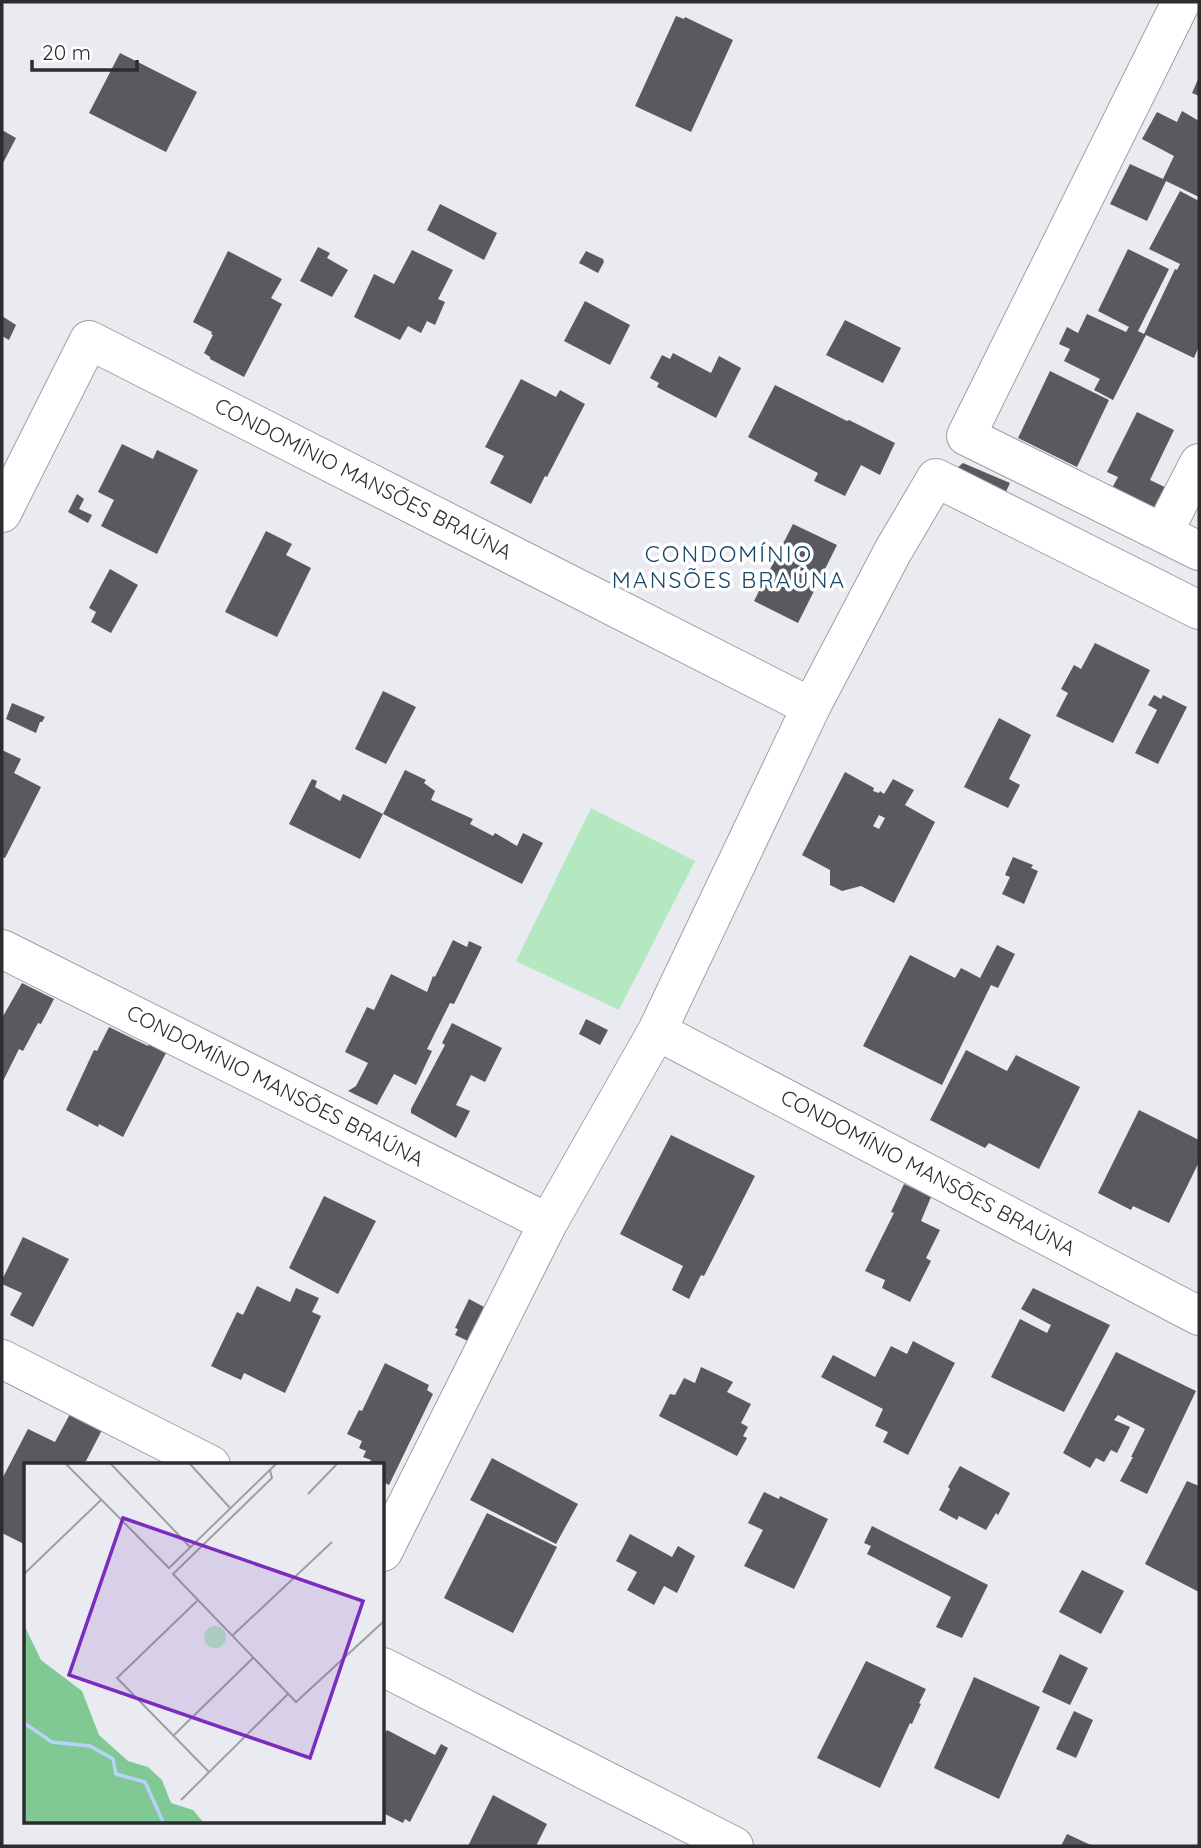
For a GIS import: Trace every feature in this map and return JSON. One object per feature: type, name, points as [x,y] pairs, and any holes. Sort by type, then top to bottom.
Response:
[{"type":"street","points":[[1181,2],[966,436],[1199,551]]},
{"type":"street","name":"CONDOMÍNIO MANSÕES BRAÚNA","points":[[2,513],[89,340],[811,707]]},
{"type":"street","points":[[1163,533],[1199,463]]},
{"type":"street","points":[[385,1548],[548,1223],[657,1031],[811,707],[893,551],[936,478],[1199,610]]},
{"type":"street","name":"CONDOMÍNIO MANSÕES BRAÚNA","points":[[2,949],[548,1223]]},
{"type":"street","name":"CONDOMÍNIO MANSÕES BRAÚNA","points":[[657,1031],[1199,1316]]},
{"type":"street","points":[[2,1359],[207,1463]]},
{"type":"street","points":[[385,1669],[734,1846]]},
{"type":"green space","points":[[591,808],[695,861],[619,1010],[516,961]]},
{"type":"building","points":[[676,16],[685,17],[733,40],[691,132],[635,106]]},
{"type":"building","points":[[120,53],[197,92],[166,152],[89,113]]},
{"type":"building","points":[[1199,77],[1199,96],[1192,93]]},
{"type":"building","points":[[1182,111],[1199,121],[1199,197],[1166,181],[1147,221],[1110,204],[1130,164],[1163,179],[1174,156],[1142,139],[1157,112],[1177,122]]},
{"type":"building","points":[[2,130],[16,138],[2,165]]},
{"type":"building","points":[[1180,191],[1199,201],[1199,346],[1194,358],[1144,334],[1175,269],[1177,270],[1180,264],[1149,249]]},
{"type":"building","points":[[440,204],[497,233],[484,260],[427,230]]},
{"type":"building","points":[[318,247],[330,253],[327,258],[348,270],[332,297],[300,281]]},
{"type":"building","points":[[1128,249],[1169,269],[1138,331],[1146,335],[1113,400],[1094,390],[1100,379],[1064,361],[1070,349],[1059,344],[1067,327],[1078,333],[1087,314],[1126,332],[1129,327],[1098,311]]},
{"type":"building","points":[[412,250],[453,270],[438,299],[445,302],[435,325],[427,321],[421,333],[408,326],[400,340],[354,317],[374,274],[394,284]]},
{"type":"building","points":[[228,251],[282,279],[271,298],[282,304],[244,377],[204,353],[212,332],[193,322]]},
{"type":"building","points":[[586,251],[603,259],[598,273],[579,263]]},
{"type":"building","points":[[585,301],[630,325],[610,365],[564,341]]},
{"type":"building","points":[[2,316],[16,325],[9,340],[2,336]]},
{"type":"building","points":[[845,320],[901,348],[883,383],[826,355]]},
{"type":"building","points":[[673,353],[711,373],[719,356],[741,368],[716,418],[657,387],[659,383],[650,378],[662,355],[670,359]]},
{"type":"building","points":[[1050,371],[1109,400],[1077,467],[1018,438]]},
{"type":"building","points":[[521,379],[556,397],[560,390],[585,404],[531,504],[490,483],[504,456],[485,447]]},
{"type":"building","points":[[775,385],[895,443],[880,475],[861,465],[845,496],[814,481],[818,473],[748,437]]},
{"type":"building","points":[[1137,412],[1174,430],[1150,480],[1169,489],[1157,514],[1112,488],[1118,477],[1107,472]]},
{"type":"building","points":[[122,444],[153,459],[157,450],[198,470],[157,554],[101,526],[114,500],[98,492]]},
{"type":"building","points":[[963,463],[1010,483],[1005,494],[956,469]]},
{"type":"building","points":[[77,494],[84,499],[79,509],[92,515],[88,523],[68,512]]},
{"type":"building","points":[[793,524],[837,545],[798,623],[754,601]]},
{"type":"building","points":[[266,531],[292,544],[286,555],[311,568],[277,637],[225,612]]},
{"type":"building","points":[[110,569],[138,585],[111,633],[91,622],[96,612],[89,608]]},
{"type":"building","points":[[1095,643],[1150,670],[1113,743],[1056,716],[1068,693],[1061,689],[1074,665],[1081,669]]},
{"type":"building","points":[[383,691],[416,707],[386,764],[355,749]]},
{"type":"building","points":[[1154,695],[1161,699],[1163,695],[1187,707],[1158,764],[1135,753],[1157,710],[1148,705]]},
{"type":"building","points":[[12,703],[45,717],[36,733],[6,719]]},
{"type":"building","points":[[999,718],[1031,735],[1009,779],[1020,785],[1008,808],[964,787]]},
{"type":"building","points":[[2,750],[21,759],[14,773],[41,787],[5,858],[2,857]]},
{"type":"building","points":[[405,770],[426,780],[424,783],[435,791],[431,800],[473,819],[470,824],[493,836],[495,833],[517,846],[523,833],[543,843],[522,884],[383,814]]},
{"type":"building","points":[[845,772],[879,793],[880,791],[884,794],[893,779],[914,790],[905,805],[935,822],[894,903],[861,886],[842,891],[830,885],[830,870],[802,855]],"holes":[[[879,815],[885,818],[879,829],[873,826]]]},
{"type":"building","points":[[312,779],[317,781],[315,787],[340,801],[343,794],[383,814],[360,859],[289,824]]},
{"type":"building","points":[[1013,857],[1033,865],[1031,868],[1038,871],[1024,904],[1002,894],[1010,877],[1005,875]]},
{"type":"building","points":[[453,940],[467,947],[469,941],[482,947],[454,1004],[450,1003],[427,1049],[432,1051],[416,1085],[394,1074],[377,1105],[348,1091],[356,1086],[368,1063],[345,1052],[367,1007],[374,1010],[391,974],[427,992]]},
{"type":"building","points":[[997,945],[1015,954],[998,988],[991,985],[942,1085],[863,1046],[910,955],[955,978],[961,968],[980,978]]},
{"type":"building","points":[[22,983],[54,999],[23,1051],[19,1049],[2,1083],[2,1018]]},
{"type":"building","points":[[586,1019],[608,1030],[600,1045],[579,1034]]},
{"type":"building","points":[[452,1023],[502,1048],[485,1082],[471,1075],[456,1105],[470,1111],[456,1138],[411,1113],[445,1045],[442,1043]]},
{"type":"building","points":[[109,1027],[166,1053],[123,1137],[66,1110],[94,1050],[97,1051]]},
{"type":"building","points":[[966,1050],[1007,1071],[1016,1055],[1080,1087],[1039,1169],[989,1143],[985,1148],[930,1120]]},
{"type":"building","points":[[1139,1110],[1199,1140],[1199,1162],[1169,1223],[1133,1206],[1131,1210],[1098,1193]]},
{"type":"building","points":[[671,1135],[755,1176],[704,1276],[701,1275],[689,1299],[672,1290],[683,1266],[620,1234]]},
{"type":"building","points":[[904,1184],[931,1197],[921,1221],[940,1230],[926,1258],[931,1261],[910,1302],[882,1288],[885,1280],[865,1271],[894,1213],[891,1212]]},
{"type":"building","points":[[324,1196],[376,1221],[338,1294],[289,1268]]},
{"type":"building","points":[[23,1237],[69,1259],[33,1327],[10,1315],[22,1293],[2,1284]]},
{"type":"building","points":[[257,1286],[290,1302],[296,1288],[319,1298],[312,1312],[321,1316],[285,1393],[244,1373],[241,1380],[211,1366],[237,1312],[243,1315]]},
{"type":"building","points":[[1033,1288],[1110,1325],[1064,1412],[991,1377],[1020,1319],[1047,1333],[1051,1325],[1021,1309]]},
{"type":"building","points":[[469,1299],[484,1307],[468,1341],[455,1335],[458,1329],[455,1328]]},
{"type":"building","points":[[913,1341],[955,1363],[908,1455],[883,1442],[888,1432],[875,1426],[883,1409],[821,1377],[833,1355],[875,1377],[891,1346],[907,1354]]},
{"type":"building","points":[[1116,1352],[1196,1391],[1147,1494],[1120,1481],[1145,1429],[1118,1415],[1114,1420],[1130,1427],[1117,1453],[1111,1450],[1104,1462],[1096,1458],[1090,1468],[1063,1453]]},
{"type":"building","points":[[385,1363],[429,1385],[427,1390],[433,1394],[389,1485],[385,1483],[385,1463],[370,1463],[371,1460],[363,1457],[366,1451],[359,1448],[362,1441],[347,1434],[359,1410],[362,1411]]},
{"type":"building","points":[[701,1367],[733,1382],[727,1392],[751,1404],[741,1423],[748,1427],[743,1436],[747,1438],[737,1456],[659,1416],[670,1394],[675,1395],[684,1378],[695,1383]]},
{"type":"building","points":[[70,1414],[102,1430],[84,1463],[24,1463],[24,1544],[2,1533],[2,1479],[28,1429],[55,1442]]},
{"type":"building","points":[[492,1458],[578,1504],[556,1544],[470,1500]]},
{"type":"building","points":[[960,1466],[1010,1493],[986,1530],[959,1516],[957,1520],[939,1510]]},
{"type":"building","points":[[1187,1481],[1199,1486],[1199,1592],[1145,1564]]},
{"type":"building","points":[[764,1492],[779,1499],[780,1496],[828,1519],[794,1589],[744,1566],[763,1530],[748,1523]]},
{"type":"building","points":[[487,1513],[557,1547],[513,1633],[444,1598]]},
{"type":"building","points":[[872,1526],[988,1585],[962,1638],[936,1627],[951,1597],[867,1554],[871,1546],[864,1543]]},
{"type":"building","points":[[630,1534],[672,1557],[678,1546],[695,1556],[677,1593],[664,1586],[654,1605],[627,1590],[637,1572],[616,1561]]},
{"type":"building","points":[[1082,1570],[1124,1591],[1101,1634],[1059,1612]]},
{"type":"building","points":[[1060,1654],[1088,1668],[1070,1705],[1042,1692]]},
{"type":"building","points":[[866,1661],[926,1689],[880,1788],[817,1758]]},
{"type":"building","points":[[974,1677],[1040,1707],[999,1799],[934,1768]]},
{"type":"building","points":[[1074,1711],[1093,1720],[1076,1758],[1056,1749]]},
{"type":"building","points":[[387,1730],[435,1755],[441,1744],[448,1748],[410,1822],[405,1819],[403,1823],[385,1814]]},
{"type":"building","points":[[493,1795],[547,1824],[536,1846],[468,1846]]},
{"type":"building","points":[[1067,1834],[1093,1846],[1061,1846]]},
{"type":"district","name":"CONDOMÍNIO MANSÕES BRAÚNA","points":[[729,567]]}]
